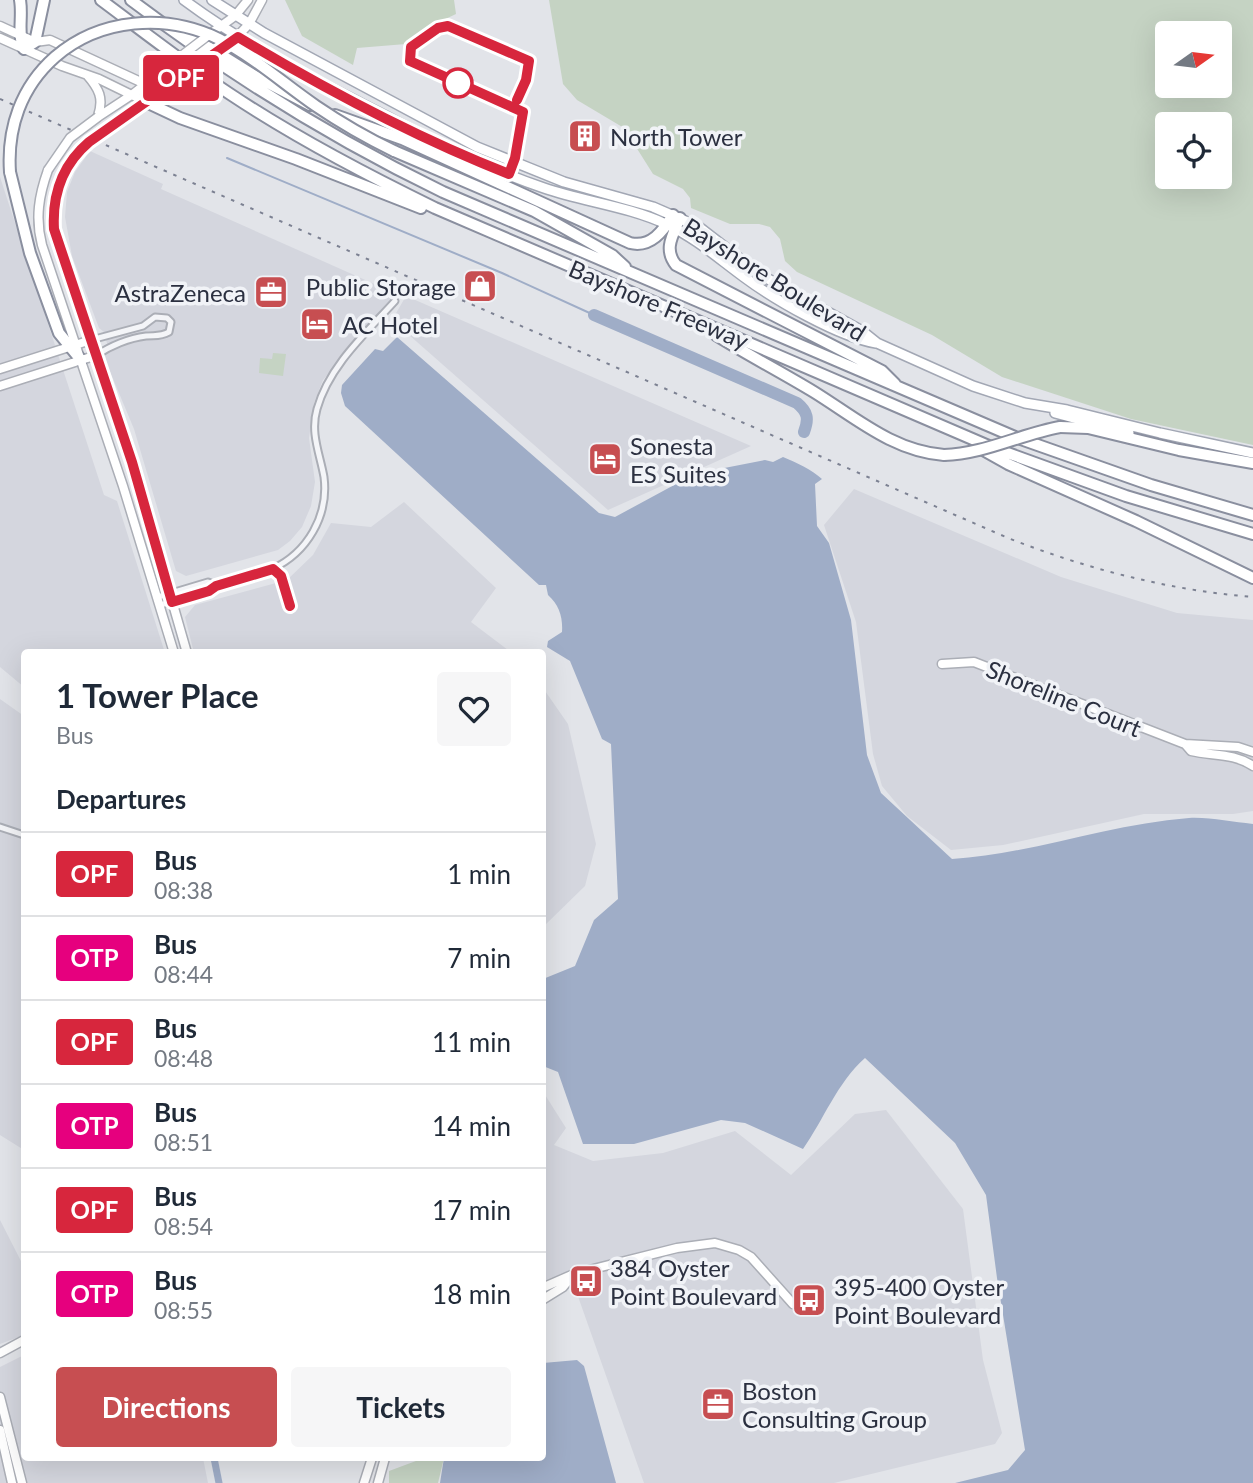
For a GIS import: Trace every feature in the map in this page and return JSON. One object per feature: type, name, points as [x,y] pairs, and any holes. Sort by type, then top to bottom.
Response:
[{"type":"highway","points":[[20,0],[20,36],[24,49],[35,42],[44,0]]},
{"type":"highway","name":"Bayshore Freeway","points":[[101,0],[216,85],[314,146],[435,208],[964,436],[1099,487],[1253,534]]},
{"type":"highway","points":[[131,0],[255,76],[303,102],[402,139],[630,243],[637,245],[650,242],[674,221]]},
{"type":"highway","name":"Bayshore Freeway","points":[[131,0],[242,81],[363,153],[468,204],[988,426],[1078,461],[1253,515]]},
{"type":"highway","points":[[81,360],[73,346],[59,333],[37,275],[18,213],[10,172],[9,143],[26,92],[40,71],[82,38],[114,26],[136,23],[173,25],[218,39],[332,117],[394,151],[534,211],[612,255],[631,273]]},
{"type":"highway","points":[[146,102],[180,118],[296,159],[567,265]]},
{"type":"highway","points":[[674,221],[668,246],[676,265],[882,371],[899,388]]},
{"type":"highway","points":[[687,316],[830,401],[886,439],[914,451],[944,455],[975,451],[1060,427],[1088,428],[1168,447],[1253,462]]},
{"type":"highway","points":[[964,436],[1008,464],[1253,578]]},
{"type":"main road","points":[[184,0],[238,37],[355,102],[496,169],[543,188],[674,221]]},
{"type":"main road","points":[[212,0],[249,24],[477,147],[564,182],[643,204],[674,221]]},
{"type":"main road","points":[[73,346],[38,231],[39,198],[48,170],[70,138],[235,16],[247,0]]},
{"type":"main road","points":[[186,649],[132,462],[54,229],[54,200],[62,176],[81,149],[238,37],[249,24],[262,0]]},
{"type":"main road","points":[[0,26],[35,42],[50,40],[145,84]]},
{"type":"main road","points":[[0,38],[146,102]]},
{"type":"main road","points":[[87,75],[97,87],[101,100],[98,117]]},
{"type":"main road","points":[[145,84],[146,102]]},
{"type":"main road","name":"Bayshore Boulevard","points":[[674,221],[742,276],[782,301],[858,340],[877,343],[973,386],[1037,406],[1136,435],[1253,462]]},
{"type":"main road","points":[[0,369],[91,340]]},
{"type":"main road","points":[[0,386],[97,355]]},
{"type":"main road","points":[[81,360],[173,649]]},
{"type":"main road","name":"Bayshore Boulevard","points":[[1037,406],[1067,410],[1253,453]]},
{"type":"main road","name":"Shoreline Court","points":[[942,664],[974,662],[1185,744],[1238,747],[1253,752]]},
{"type":"main road","name":"Shoreline Court","points":[[1185,744],[1191,751],[1231,755],[1253,766]]},
{"type":"main road","points":[[546,1286],[574,1274],[677,1248],[715,1243],[739,1250],[751,1258],[793,1304]]},
{"type":"main road","points":[[546,1298],[563,1287],[574,1274]]},
{"type":"main road","points":[[0,1353],[21,1342]]},
{"type":"main road","points":[[0,1397],[22,1483]]},
{"type":"main road","points":[[0,1430],[12,1483]]},
{"type":"main road","points":[[364,1483],[371,1461]]},
{"type":"main road","points":[[378,1483],[384,1461]]},
{"type":"street","points":[[159,601],[209,591],[216,586],[273,569],[294,556],[309,539],[318,522],[324,495],[324,479],[314,436],[316,410],[332,375],[395,301]]},
{"type":"street","points":[[91,340],[143,326],[155,317],[167,318],[171,322],[169,332],[164,335],[148,335],[108,347],[97,355]]},
{"type":"street","points":[[143,326],[148,335]]},
{"type":"street","points":[[0,827],[21,834]]},
{"type":"shaded area","points":[[90,151],[163,184],[161,189],[390,291],[395,296],[323,380],[314,403],[309,438],[315,482],[311,506],[302,527],[278,550],[186,576],[176,571],[134,429],[106,362],[108,347],[104,332],[99,328],[72,256],[65,217],[67,192],[75,172]]},
{"type":"shaded area","points":[[0,177],[104,495],[117,501],[164,649],[21,649],[21,684],[0,667]]},
{"type":"shaded area","points":[[406,296],[751,446],[608,510],[392,320]]},
{"type":"shaded area","points":[[854,489],[1061,577],[1177,613],[1253,620],[1253,811],[1233,814],[1144,814],[1003,845],[951,850],[907,816],[882,786],[873,754],[856,622],[824,525]]},
{"type":"shaded area","points":[[404,502],[496,588],[471,622],[507,649],[193,649],[185,617],[195,605],[287,580],[313,555],[331,523],[371,527]]},
{"type":"shaded area","points":[[546,692],[568,724],[596,844],[585,886],[546,924]]},
{"type":"shaded area","points":[[0,699],[21,714],[21,1148],[0,1135]]},
{"type":"shaded area","points":[[546,1096],[566,1128],[554,1145],[593,1161],[663,1153],[735,1131],[791,1175],[855,1114],[886,1110],[963,1209],[983,1360],[1002,1433],[995,1444],[834,1483],[644,1483],[569,1271],[546,1284]]},
{"type":"shaded area","points":[[0,1220],[21,1261],[21,1336],[0,1344]]},
{"type":"shaded area","points":[[21,1356],[21,1461],[204,1461],[208,1483],[0,1483],[0,1367]]},
{"type":"green space","points":[[285,0],[454,0],[456,14],[422,30],[406,44],[357,48],[353,65],[302,36]]},
{"type":"green space","points":[[549,0],[1253,0],[1253,445],[1131,419],[1002,377],[932,335],[797,272],[785,261],[780,239],[770,227],[759,224],[730,224],[691,208],[690,198],[683,189],[653,174],[624,128],[577,100],[563,84]]},
{"type":"green space","points":[[273,353],[286,354],[283,376],[259,373],[260,358],[272,359]]},
{"type":"green space","points":[[416,1461],[443,1461],[438,1483],[389,1483],[389,1471]]},
{"type":"water","points":[[397,337],[599,513],[615,517],[676,484],[709,471],[765,460],[773,462],[783,457],[809,469],[822,479],[815,484],[817,526],[829,543],[851,620],[867,755],[881,793],[952,859],[1012,851],[1159,821],[1197,818],[1253,824],[1253,1483],[955,1483],[1008,1470],[1025,1450],[986,1195],[955,1143],[865,1058],[846,1079],[803,1149],[745,1123],[721,1120],[634,1144],[583,1144],[558,1072],[546,1067],[546,978],[575,966],[594,920],[618,899],[611,744],[602,739],[570,661],[547,647],[548,641],[562,632],[562,627],[560,612],[548,595],[546,585],[539,585],[345,406],[341,393],[342,385],[375,349],[383,351]]},
{"type":"water","points":[[577,1360],[584,1366],[616,1483],[440,1483],[444,1461],[546,1461],[546,1363]]},
{"type":"waterway","points":[[227,158],[502,273],[594,315]]},
{"type":"waterway","points":[[594,315],[797,403],[806,416],[804,432]]},
{"type":"waterway","points":[[215,1461],[219,1483]]},
{"type":"railway","points":[[0,99],[1008,538],[1128,577],[1253,597]]},
{"type":"bus line","name":"OPF","points":[[290,606],[281,576],[273,569],[172,602],[110,392],[54,229],[57,187],[74,156],[89,142],[238,37],[355,102],[509,174],[515,158],[523,112],[410,61],[411,47],[438,28],[448,26],[529,61],[526,80],[517,100]]},
{"type":"place","name":"North Tower","points":[[585,136]]},
{"type":"place","name":"Public Storage","points":[[480,286]]},
{"type":"place","name":"AstraZeneca","points":[[271,292]]},
{"type":"place","name":"AC Hotel","points":[[317,324]]},
{"type":"place","name":"Sonesta ES Suites","points":[[605,459]]},
{"type":"place","name":"384 Oyster Point Boulevard","points":[[586,1281]]},
{"type":"place","name":"395-400 Oyster Point Boulevard","points":[[809,1300]]},
{"type":"place","name":"Boston Consulting Group","points":[[718,1404]]}]
